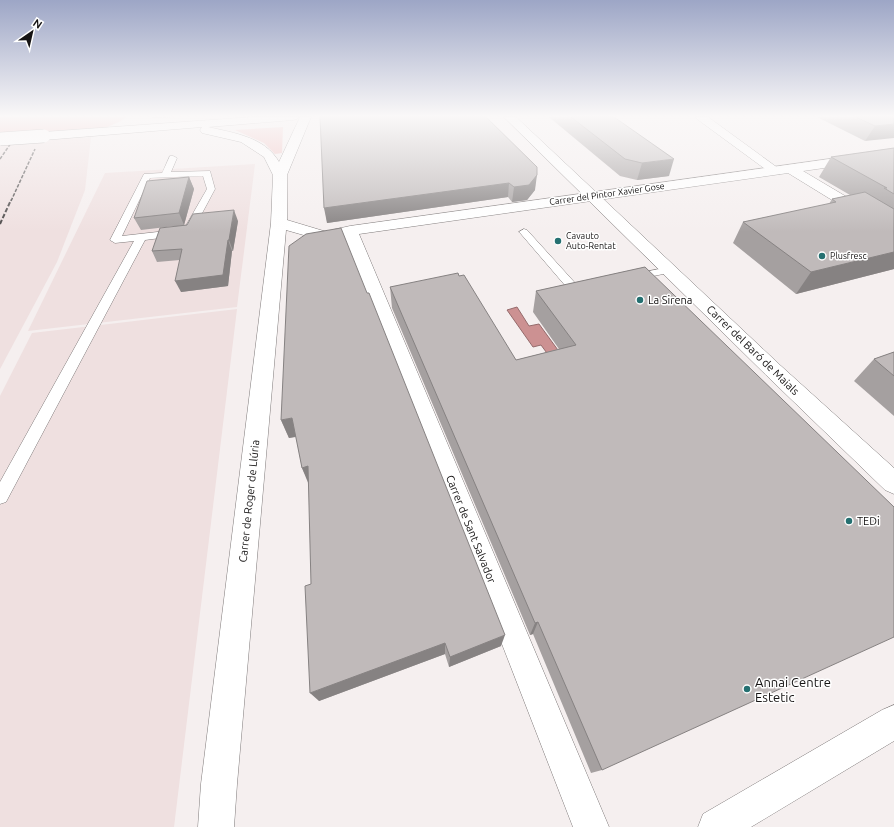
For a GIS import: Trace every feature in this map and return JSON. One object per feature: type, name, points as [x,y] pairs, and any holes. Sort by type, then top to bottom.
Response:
[{"type":"street","points":[[268,156],[280,175]]},
{"type":"street","name":"Carrer de Roger de Llúria","points":[[216,827],[221,768],[288,251],[279,223],[280,175],[288,156]]},
{"type":"street","name":"Carrer del Baró de Maials","points":[[550,156],[894,483]]},
{"type":"street","points":[[755,156],[776,171]]},
{"type":"street","name":"Carrer del Pintor Xavier Gose","points":[[288,251],[321,235],[883,156]]},
{"type":"street","points":[[791,169],[894,232]]},
{"type":"street","name":"Carrer del Pintor Xavier Gose","points":[[279,223],[321,235]]},
{"type":"street","name":"Carrer de Sant Salvador","points":[[350,231],[591,827]]},
{"type":"street","points":[[716,827],[894,722]]},
{"type":"lane","points":[[166,175],[173,158]]},
{"type":"lane","points":[[207,173],[211,189],[188,232],[141,237],[114,240],[147,176],[207,173]]},
{"type":"lane","points":[[524,232],[573,288],[595,284]]},
{"type":"lane","points":[[0,497],[141,237]]},
{"type":"lane","points":[[625,278],[669,270]]},
{"type":"shaded area","points":[[0,156],[89,156],[85,190],[57,262],[0,369]]},
{"type":"shaded area","points":[[255,164],[237,307],[28,331],[105,173]]},
{"type":"shaded area","points":[[517,307],[529,326],[539,324],[563,357],[552,360],[541,345],[533,347],[507,310]]},
{"type":"shaded area","points":[[237,309],[174,827],[0,827],[0,396],[32,333]]},
{"type":"building","points":[[322,156],[525,156],[537,167],[537,175],[529,185],[514,187],[509,183],[324,208]]},
{"type":"building","points":[[621,156],[669,156],[674,159],[642,163],[625,159]]},
{"type":"building","points":[[894,156],[894,194],[884,188],[887,188],[831,157]]},
{"type":"building","points":[[189,177],[179,213],[134,218],[147,181]]},
{"type":"building","points":[[865,192],[894,209],[894,252],[811,272],[743,222],[836,202],[832,199]]},
{"type":"building","points":[[234,210],[223,275],[175,281],[182,249],[152,251],[160,228],[187,225],[193,214]]},
{"type":"building","points":[[341,228],[367,293],[369,293],[505,635],[450,657],[445,643],[310,693],[305,586],[311,584],[308,466],[302,468],[292,418],[281,420],[289,246],[306,234]]},
{"type":"building","points":[[645,267],[894,507],[894,637],[602,770],[538,622],[535,623],[390,287],[458,273],[459,276],[464,275],[516,360],[576,345],[536,291]]},
{"type":"building","points":[[894,352],[894,376],[874,359]]},
{"type":"railway","points":[[0,159],[2,156]]},
{"type":"railway","points":[[11,201],[32,156]]},
{"type":"railway","points":[[0,224],[11,200]]},
{"type":"place","name":"Cavauto Auto-Rentat","points":[[558,241]]},
{"type":"place","name":"Plusfresc","points":[[822,256]]},
{"type":"place","name":"La Sirena","points":[[640,300]]},
{"type":"place","name":"TEDi","points":[[849,521]]},
{"type":"place","name":"Annai Centre Estetic","points":[[747,689]]}]
